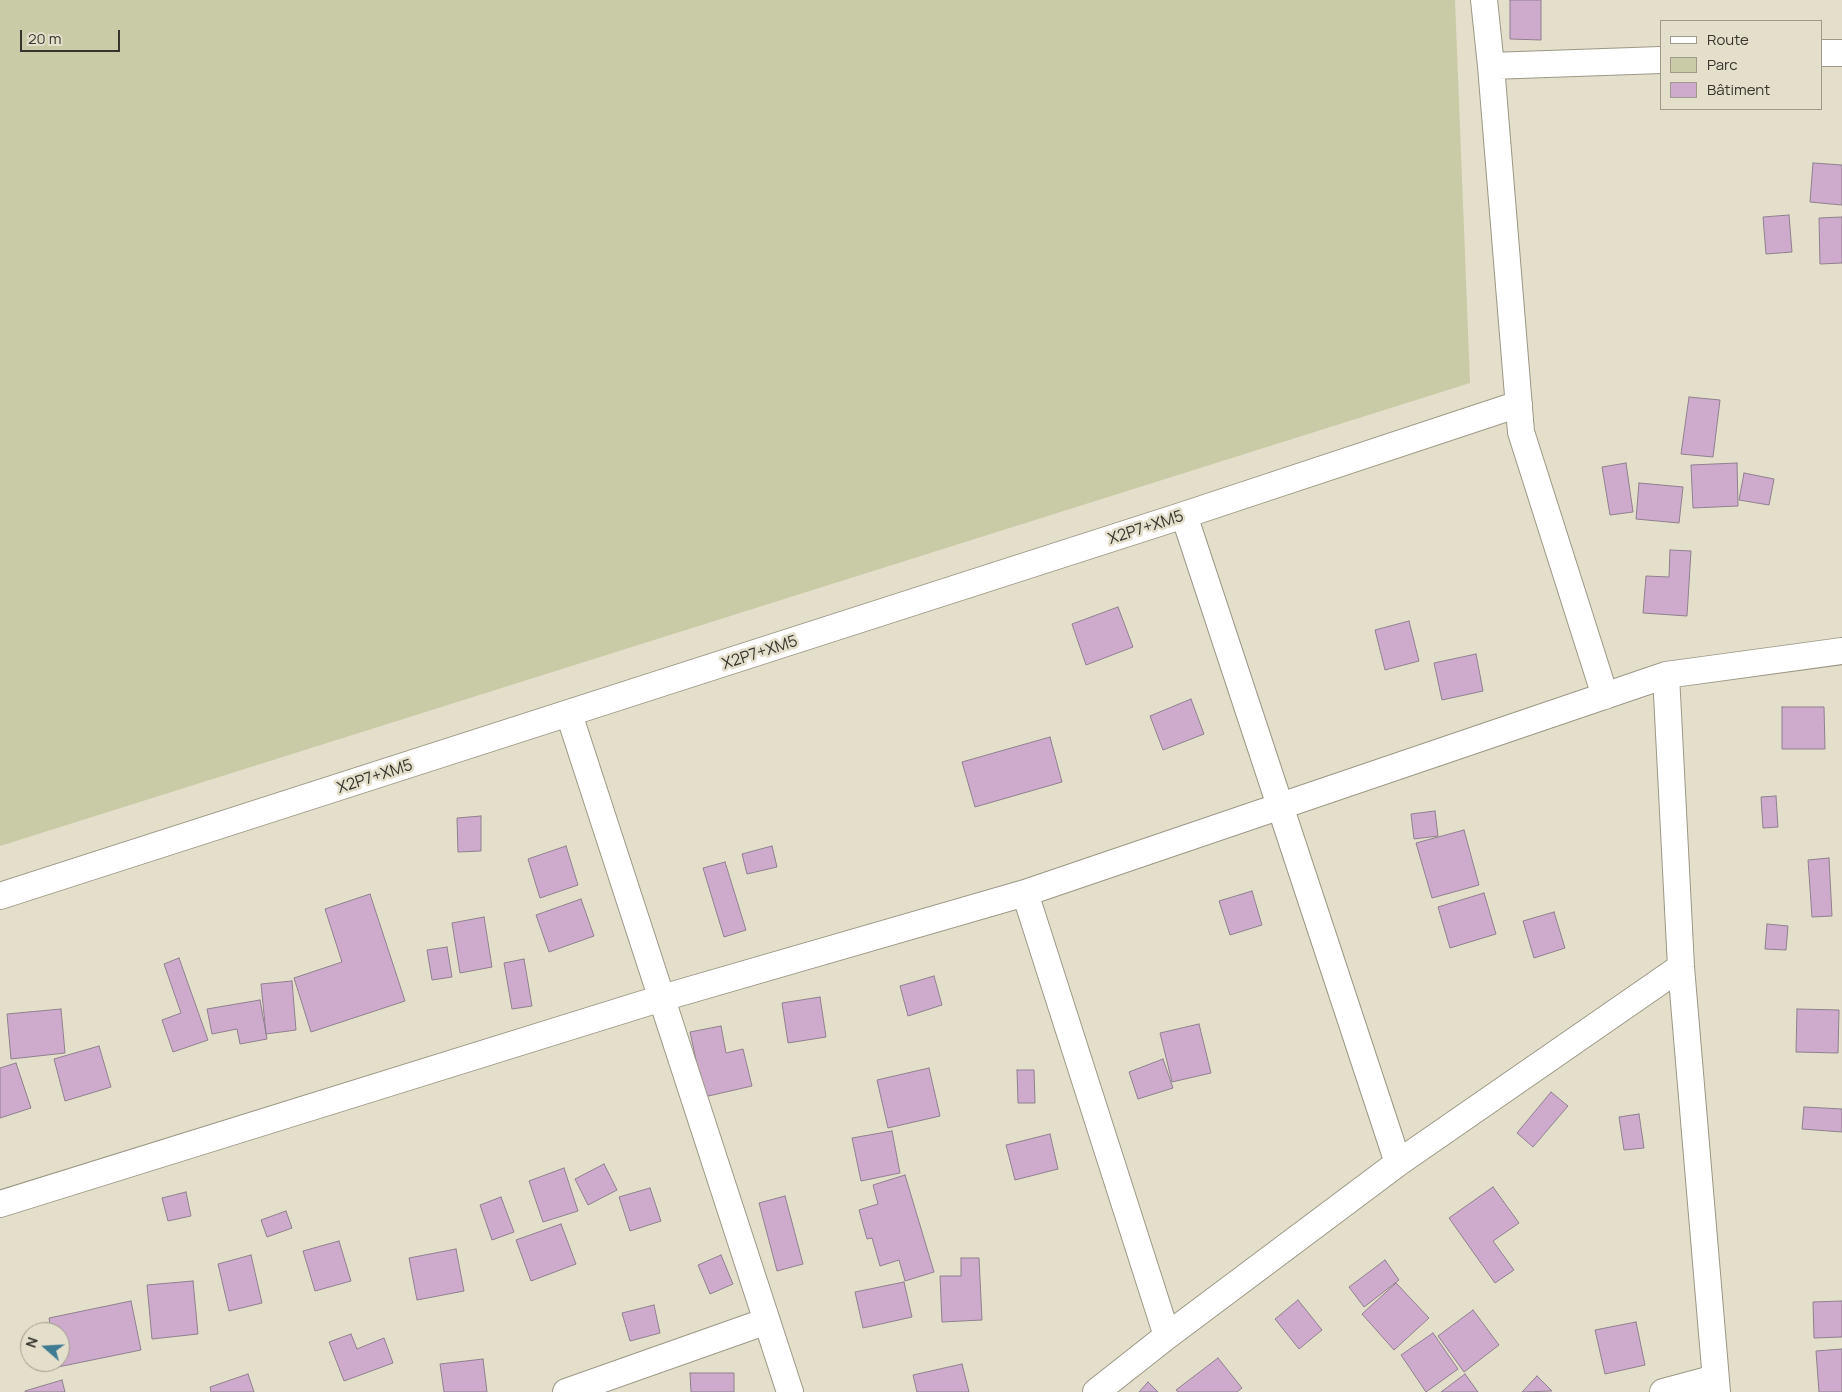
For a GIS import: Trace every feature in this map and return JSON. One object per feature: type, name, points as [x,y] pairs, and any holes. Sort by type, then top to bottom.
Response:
[{"type":"street","points":[[1484,0],[1521,432],[1605,696]]},
{"type":"street","points":[[1822,53],[1842,53]]},
{"type":"street","points":[[1491,66],[1660,60]]},
{"type":"street","name":"X2P7+XM5","points":[[0,896],[570,714],[1519,404]]},
{"type":"street","points":[[1184,515],[1398,1163]]},
{"type":"street","points":[[0,1204],[662,998],[1025,893],[1666,675],[1842,651]]},
{"type":"street","points":[[1663,1392],[1716,1385],[1681,967],[1666,675]]},
{"type":"street","points":[[570,714],[790,1392]]},
{"type":"street","points":[[1025,893],[1167,1336]]},
{"type":"street","points":[[1096,1392],[1167,1336],[1398,1163],[1681,967]]},
{"type":"street","points":[[566,1392],[767,1321]]},
{"type":"green space","points":[[0,0],[1455,0],[1470,383],[0,846]]},
{"type":"building","points":[[1510,0],[1541,0],[1541,40],[1510,39]]},
{"type":"building","points":[[1813,163],[1842,165],[1842,205],[1810,202]]},
{"type":"building","points":[[1789,215],[1792,252],[1766,254],[1763,217]]},
{"type":"building","points":[[1842,217],[1842,263],[1820,264],[1819,218]]},
{"type":"building","points":[[1689,397],[1720,400],[1713,457],[1681,454]]},
{"type":"building","points":[[1626,463],[1633,512],[1610,515],[1602,467]]},
{"type":"building","points":[[1737,463],[1738,506],[1693,508],[1691,465]]},
{"type":"building","points":[[1744,473],[1774,479],[1769,505],[1739,500]]},
{"type":"building","points":[[1639,483],[1683,487],[1679,523],[1636,519]]},
{"type":"building","points":[[1670,550],[1691,551],[1687,616],[1643,613],[1646,576],[1669,577]]},
{"type":"building","points":[[1118,607],[1133,647],[1086,665],[1072,624]]},
{"type":"building","points":[[1409,621],[1419,661],[1385,670],[1375,630]]},
{"type":"building","points":[[1476,654],[1483,691],[1442,700],[1434,663]]},
{"type":"building","points":[[1191,699],[1204,734],[1163,750],[1150,716]]},
{"type":"building","points":[[1782,707],[1824,707],[1825,749],[1782,749]]},
{"type":"building","points":[[1050,737],[1062,782],[975,807],[962,762]]},
{"type":"building","points":[[1776,796],[1778,827],[1763,828],[1761,797]]},
{"type":"building","points":[[1435,811],[1438,836],[1414,839],[1411,814]]},
{"type":"building","points":[[481,816],[481,851],[458,852],[457,818]]},
{"type":"building","points":[[1464,830],[1479,885],[1432,898],[1416,843]]},
{"type":"building","points":[[566,846],[578,885],[540,898],[528,859]]},
{"type":"building","points":[[772,846],[777,867],[747,874],[742,854]]},
{"type":"building","points":[[1829,858],[1832,916],[1812,917],[1808,860]]},
{"type":"building","points":[[725,862],[746,930],[724,937],[703,868]]},
{"type":"building","points":[[1252,891],[1262,925],[1230,935],[1219,901]]},
{"type":"building","points":[[1484,893],[1496,934],[1450,948],[1438,907]]},
{"type":"building","points":[[370,894],[405,1001],[311,1032],[294,978],[342,962],[325,909]]},
{"type":"building","points":[[581,899],[594,936],[549,952],[536,915]]},
{"type":"building","points":[[1554,912],[1565,948],[1534,958],[1523,921]]},
{"type":"building","points":[[484,917],[492,967],[460,973],[452,923]]},
{"type":"building","points":[[1767,924],[1788,926],[1786,950],[1765,949]]},
{"type":"building","points":[[447,947],[452,977],[432,980],[427,950]]},
{"type":"building","points":[[179,958],[208,1040],[173,1052],[162,1020],[181,1013],[164,964]]},
{"type":"building","points":[[524,959],[532,1006],[512,1009],[504,963]]},
{"type":"building","points":[[934,976],[942,1005],[908,1016],[900,986]]},
{"type":"building","points":[[292,981],[296,1030],[266,1034],[261,984]]},
{"type":"building","points":[[820,997],[826,1037],[788,1043],[782,1003]]},
{"type":"building","points":[[260,1000],[267,1039],[240,1044],[237,1029],[212,1034],[207,1009]]},
{"type":"building","points":[[61,1009],[65,1053],[11,1059],[7,1014]]},
{"type":"building","points":[[1797,1009],[1839,1010],[1838,1053],[1796,1052]]},
{"type":"building","points":[[1199,1024],[1211,1073],[1172,1082],[1160,1033]]},
{"type":"building","points":[[721,1026],[726,1053],[743,1049],[752,1086],[704,1097],[690,1032]]},
{"type":"building","points":[[99,1046],[111,1087],[65,1101],[54,1059]]},
{"type":"building","points":[[1163,1059],[1173,1088],[1138,1099],[1129,1072]]},
{"type":"building","points":[[16,1063],[31,1108],[0,1118],[0,1068]]},
{"type":"building","points":[[929,1068],[940,1116],[888,1128],[877,1080]]},
{"type":"building","points":[[1017,1070],[1034,1070],[1035,1103],[1018,1103]]},
{"type":"building","points":[[1551,1092],[1568,1106],[1533,1147],[1517,1133]]},
{"type":"building","points":[[1804,1107],[1842,1109],[1842,1132],[1802,1129]]},
{"type":"building","points":[[1639,1114],[1644,1148],[1624,1150],[1619,1117]]},
{"type":"building","points":[[892,1131],[900,1173],[861,1181],[852,1138]]},
{"type":"building","points":[[1050,1134],[1058,1169],[1015,1180],[1006,1145]]},
{"type":"building","points":[[604,1164],[617,1190],[588,1205],[575,1179]]},
{"type":"building","points":[[564,1168],[578,1211],[543,1222],[529,1181]]},
{"type":"building","points":[[905,1175],[934,1272],[905,1281],[899,1260],[880,1266],[872,1238],[867,1239],[859,1210],[878,1204],[873,1185]]},
{"type":"building","points":[[1493,1187],[1519,1223],[1493,1241],[1514,1270],[1495,1283],[1449,1218]]},
{"type":"building","points":[[650,1188],[661,1221],[630,1231],[619,1197]]},
{"type":"building","points":[[186,1192],[191,1216],[168,1221],[162,1198]]},
{"type":"building","points":[[785,1196],[803,1264],[777,1271],[759,1203]]},
{"type":"building","points":[[501,1197],[514,1232],[492,1240],[480,1205]]},
{"type":"building","points":[[286,1211],[292,1228],[267,1237],[261,1220]]},
{"type":"building","points":[[561,1224],[576,1264],[531,1281],[516,1240]]},
{"type":"building","points":[[339,1241],[351,1281],[315,1291],[303,1251]]},
{"type":"building","points":[[456,1249],[464,1291],[417,1300],[409,1258]]},
{"type":"building","points":[[251,1255],[262,1303],[229,1311],[218,1264]]},
{"type":"building","points":[[721,1255],[733,1284],[710,1294],[698,1265]]},
{"type":"building","points":[[961,1258],[979,1258],[982,1320],[942,1322],[940,1276],[961,1276]]},
{"type":"building","points":[[1385,1260],[1399,1280],[1364,1307],[1349,1287]]},
{"type":"building","points":[[193,1281],[198,1334],[152,1339],[147,1285]]},
{"type":"building","points":[[904,1282],[912,1317],[863,1328],[855,1292]]},
{"type":"building","points":[[1396,1283],[1429,1318],[1394,1350],[1362,1314]]},
{"type":"building","points":[[1298,1300],[1322,1330],[1299,1349],[1275,1319]]},
{"type":"building","points":[[131,1301],[141,1350],[70,1365],[70,1322],[50,1322],[49,1318]]},
{"type":"building","points":[[1842,1301],[1842,1337],[1814,1338],[1813,1302]]},
{"type":"building","points":[[654,1305],[660,1333],[630,1341],[622,1313]]},
{"type":"building","points":[[1473,1310],[1499,1345],[1464,1372],[1438,1336]]},
{"type":"building","points":[[1636,1322],[1645,1365],[1605,1374],[1595,1330]]},
{"type":"building","points":[[1433,1333],[1458,1369],[1426,1392],[1401,1355]]},
{"type":"building","points":[[351,1334],[357,1349],[384,1338],[393,1363],[344,1381],[329,1342]]},
{"type":"building","points":[[1842,1349],[1842,1392],[1819,1392],[1816,1351]]},
{"type":"building","points":[[1218,1358],[1242,1388],[1237,1392],[1178,1392],[1176,1390]]},
{"type":"building","points":[[483,1359],[487,1392],[444,1392],[440,1364]]},
{"type":"building","points":[[962,1364],[969,1392],[917,1392],[913,1375]]},
{"type":"building","points":[[690,1373],[734,1373],[734,1392],[691,1392]]},
{"type":"building","points":[[248,1374],[254,1392],[211,1392],[210,1387]]},
{"type":"building","points":[[1465,1374],[1478,1392],[1441,1392]]},
{"type":"building","points":[[1537,1376],[1552,1391],[1522,1392]]},
{"type":"building","points":[[62,1380],[65,1392],[25,1392],[25,1391]]},
{"type":"building","points":[[1148,1382],[1158,1392],[1139,1392]]}]
